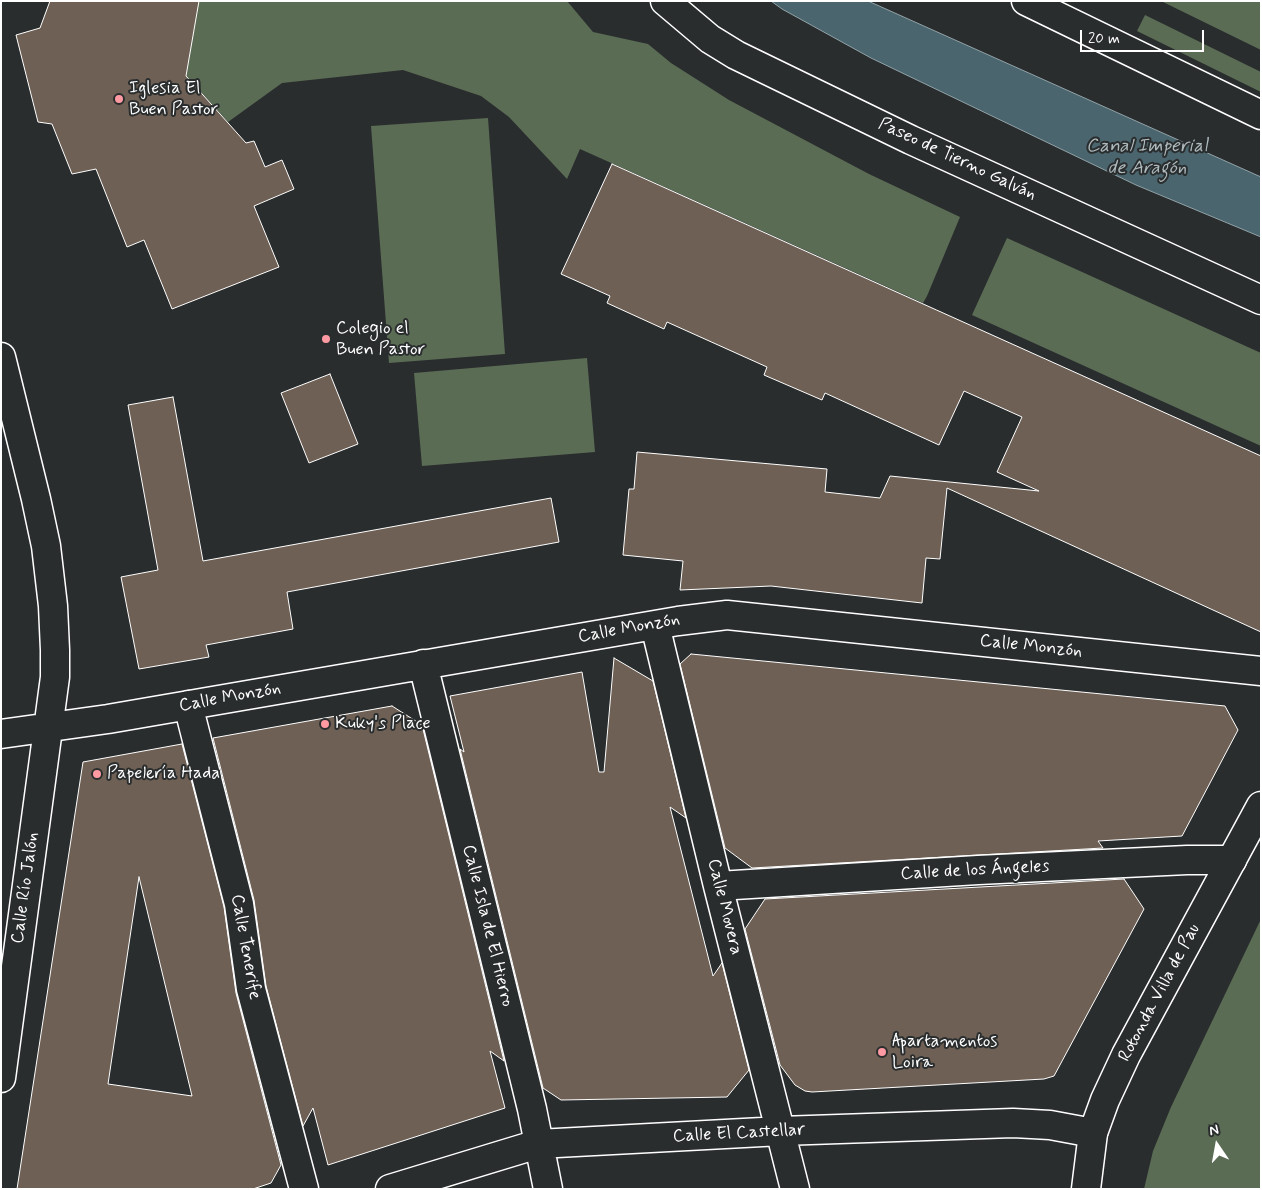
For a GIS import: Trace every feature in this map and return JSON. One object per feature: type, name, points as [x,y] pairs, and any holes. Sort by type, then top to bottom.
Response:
[{"type":"street","name":"Paseo de Tierno Galván","points":[[665,1],[710,39],[736,55],[911,140],[1261,300]]},
{"type":"street","points":[[1026,1],[1261,115]]},
{"type":"street","name":"Calle Río Jalón","points":[[1,357],[36,499],[50,572],[55,677],[2,1066]]},
{"type":"street","name":"Calle Monzón","points":[[1,734],[188,705],[712,616],[740,615],[1261,672]]},
{"type":"street","name":"Calle Movera","points":[[655,625],[718,886],[795,1189]]},
{"type":"street","name":"Calle Isla de El Hierro","points":[[423,664],[532,1109],[548,1189]]},
{"type":"street","name":"Calle Tenerife","points":[[188,705],[239,904],[251,989],[304,1189]]},
{"type":"street","name":"Rotonda Villa de Pau","points":[[1086,1189],[1093,1133],[1105,1100],[1126,1055],[1261,806]]},
{"type":"street","name":"Calle de los Ángeles","points":[[718,886],[978,870],[1187,860],[1232,860]]},
{"type":"street","name":"Calle El Castellar","points":[[390,1189],[538,1144],[781,1131],[1013,1123],[1050,1124],[1093,1133]]},
{"type":"green space","points":[[194,1],[567,1],[593,32],[648,44],[671,63],[729,100],[869,174],[960,217],[923,303],[580,149],[567,179],[509,117],[481,96],[403,70],[282,83],[228,122],[186,76],[198,3]]},
{"type":"green space","points":[[1161,1],[1261,1],[1261,50]]},
{"type":"green space","points":[[1145,15],[1261,72],[1261,92],[1137,31]]},
{"type":"green space","points":[[488,118],[505,354],[389,363],[371,126]]},
{"type":"green space","points":[[1007,238],[1261,353],[1261,446],[972,315]]},
{"type":"green space","points":[[587,358],[595,452],[422,466],[414,373]]},
{"type":"green space","points":[[1261,919],[1261,1189],[1144,1189],[1153,1151],[1171,1107]]},
{"type":"water","name":"Canal Imperial de Aragón","points":[[771,1],[868,1],[1261,177],[1261,237],[1136,185],[871,58],[782,9]]},
{"type":"building","points":[[50,1],[199,1],[186,76],[246,143],[254,141],[265,167],[282,160],[294,189],[254,206],[279,267],[172,309],[144,240],[127,247],[96,169],[72,174],[52,124],[38,122],[16,35],[40,28]]},
{"type":"building","points":[[612,164],[1261,456],[1261,632],[947,488],[940,559],[926,558],[922,603],[771,586],[680,590],[683,561],[623,555],[629,489],[634,489],[637,452],[827,469],[825,492],[880,498],[890,476],[1039,491],[997,472],[1022,417],[964,391],[939,445],[825,393],[822,400],[764,375],[767,367],[667,322],[664,329],[607,303],[610,296],[561,274]]},
{"type":"building","points":[[330,374],[358,444],[309,463],[281,393]]},
{"type":"building","points":[[173,397],[203,561],[551,498],[559,542],[287,592],[293,629],[206,645],[209,657],[139,669],[121,577],[158,570],[128,405]]},
{"type":"building","points":[[691,654],[1225,706],[1238,730],[1182,836],[1098,841],[1103,848],[752,868],[725,848],[680,664]]},
{"type":"building","points":[[614,658],[653,681],[686,818],[670,807],[713,976],[722,963],[749,1070],[727,1097],[561,1100],[543,1088],[460,749],[464,752],[450,696],[582,672],[599,772],[604,772]]},
{"type":"building","points":[[392,706],[422,725],[504,1061],[490,1051],[505,1108],[328,1165],[313,1108],[303,1126],[266,986],[254,900],[213,738]]},
{"type":"building","points":[[182,744],[224,907],[236,993],[281,1165],[271,1183],[253,1189],[17,1189],[83,762]],"holes":[[[139,877],[192,1096],[108,1084]]]},
{"type":"building","points":[[1124,879],[1144,909],[1054,1076],[1044,1079],[812,1092],[805,1091],[795,1085],[780,1065],[745,929],[765,899]]},
{"type":"place","name":"Iglesia El Buen Pastor","points":[[119,99]]},
{"type":"place","name":"Colegio el Buen Pastor","points":[[326,339]]},
{"type":"place","name":"Kuky's Place","points":[[325,724]]},
{"type":"place","name":"Papelería Hada","points":[[97,774]]},
{"type":"place","name":"Apartamentos Loira","points":[[882,1052]]}]
